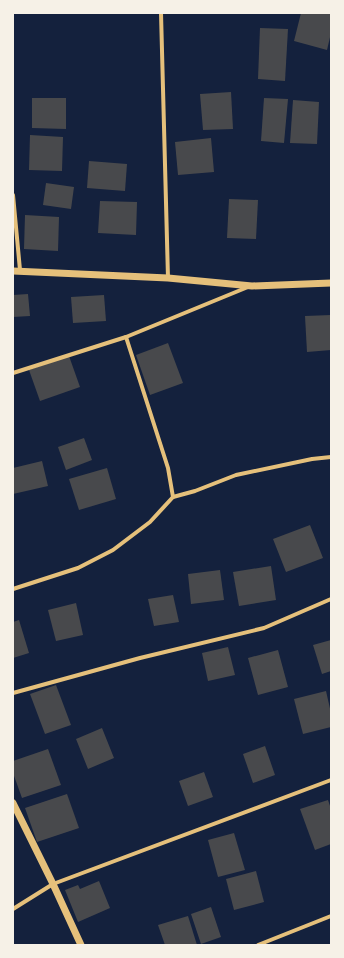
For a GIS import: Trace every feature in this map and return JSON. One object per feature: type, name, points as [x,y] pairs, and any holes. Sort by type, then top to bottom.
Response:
[{"type":"street","points":[[161,13],[168,278]]},
{"type":"street","points":[[13,194],[16,270],[168,278],[252,286],[331,283]]},
{"type":"street","points":[[13,372],[126,337],[252,286]]},
{"type":"street","points":[[126,337],[168,468],[173,497]]},
{"type":"street","points":[[13,589],[78,568],[113,550],[150,522],[173,497],[195,491],[236,475],[312,459],[331,457]]},
{"type":"street","points":[[13,693],[140,658],[264,628],[331,599]]},
{"type":"street","points":[[13,909],[53,884],[331,780]]},
{"type":"street","points":[[13,803],[81,945]]},
{"type":"street","points":[[258,945],[331,916]]},
{"type":"building","points":[[301,13],[331,14],[331,33],[327,50],[294,41]]},
{"type":"building","points":[[260,28],[288,29],[285,81],[258,79]]},
{"type":"building","points":[[231,92],[233,129],[203,130],[200,94]]},
{"type":"building","points":[[32,98],[66,98],[66,129],[32,128]]},
{"type":"building","points":[[264,98],[288,99],[284,143],[261,141]]},
{"type":"building","points":[[293,100],[319,102],[317,144],[290,143]]},
{"type":"building","points":[[30,135],[63,137],[62,171],[29,170]]},
{"type":"building","points":[[211,138],[214,172],[178,175],[175,142]]},
{"type":"building","points":[[89,161],[127,164],[125,191],[87,188]]},
{"type":"building","points":[[46,183],[74,187],[71,209],[43,205]]},
{"type":"building","points":[[229,199],[258,200],[256,239],[227,238]]},
{"type":"building","points":[[100,201],[137,202],[136,235],[98,233]]},
{"type":"building","points":[[25,215],[59,217],[58,251],[24,249]]},
{"type":"building","points":[[28,294],[30,316],[13,317],[13,295]]},
{"type":"building","points":[[104,295],[106,321],[73,323],[71,297]]},
{"type":"building","points":[[331,315],[331,350],[307,352],[305,316]]},
{"type":"building","points":[[168,343],[183,383],[150,395],[136,355]]},
{"type":"building","points":[[69,356],[80,387],[40,401],[29,370]]},
{"type":"building","points":[[84,438],[92,460],[66,470],[58,447]]},
{"type":"building","points":[[42,461],[48,486],[13,494],[13,468]]},
{"type":"building","points":[[107,468],[116,499],[79,510],[69,479]]},
{"type":"building","points":[[310,525],[323,558],[286,572],[273,539]]},
{"type":"building","points":[[271,566],[276,600],[239,606],[233,572]]},
{"type":"building","points":[[220,570],[224,600],[191,604],[188,574]]},
{"type":"building","points":[[173,595],[179,622],[154,626],[148,599]]},
{"type":"building","points":[[76,603],[83,635],[56,641],[48,610]]},
{"type":"building","points":[[19,620],[29,653],[13,658],[13,622]]},
{"type":"building","points":[[331,640],[331,671],[322,674],[313,645]]},
{"type":"building","points":[[228,647],[235,675],[208,681],[202,653]]},
{"type":"building","points":[[278,650],[288,687],[258,695],[248,658]]},
{"type":"building","points":[[56,685],[71,725],[45,734],[30,694]]},
{"type":"building","points":[[326,691],[331,713],[331,727],[303,734],[294,699]]},
{"type":"building","points":[[102,728],[114,758],[88,769],[76,739]]},
{"type":"building","points":[[265,746],[275,775],[253,783],[243,754]]},
{"type":"building","points":[[48,749],[61,785],[22,798],[13,773],[13,761]]},
{"type":"building","points":[[204,772],[213,797],[188,806],[179,781]]},
{"type":"building","points":[[67,794],[79,828],[37,842],[25,808]]},
{"type":"building","points":[[328,800],[331,809],[331,844],[315,850],[300,809]]},
{"type":"building","points":[[234,833],[245,870],[218,877],[208,840]]},
{"type":"building","points":[[256,871],[264,902],[234,910],[226,879]]},
{"type":"building","points":[[99,881],[110,908],[78,922],[65,890],[78,885],[80,889]]},
{"type":"building","points":[[211,907],[221,937],[201,944],[191,914]]},
{"type":"building","points":[[188,916],[197,945],[165,945],[158,925]]}]
